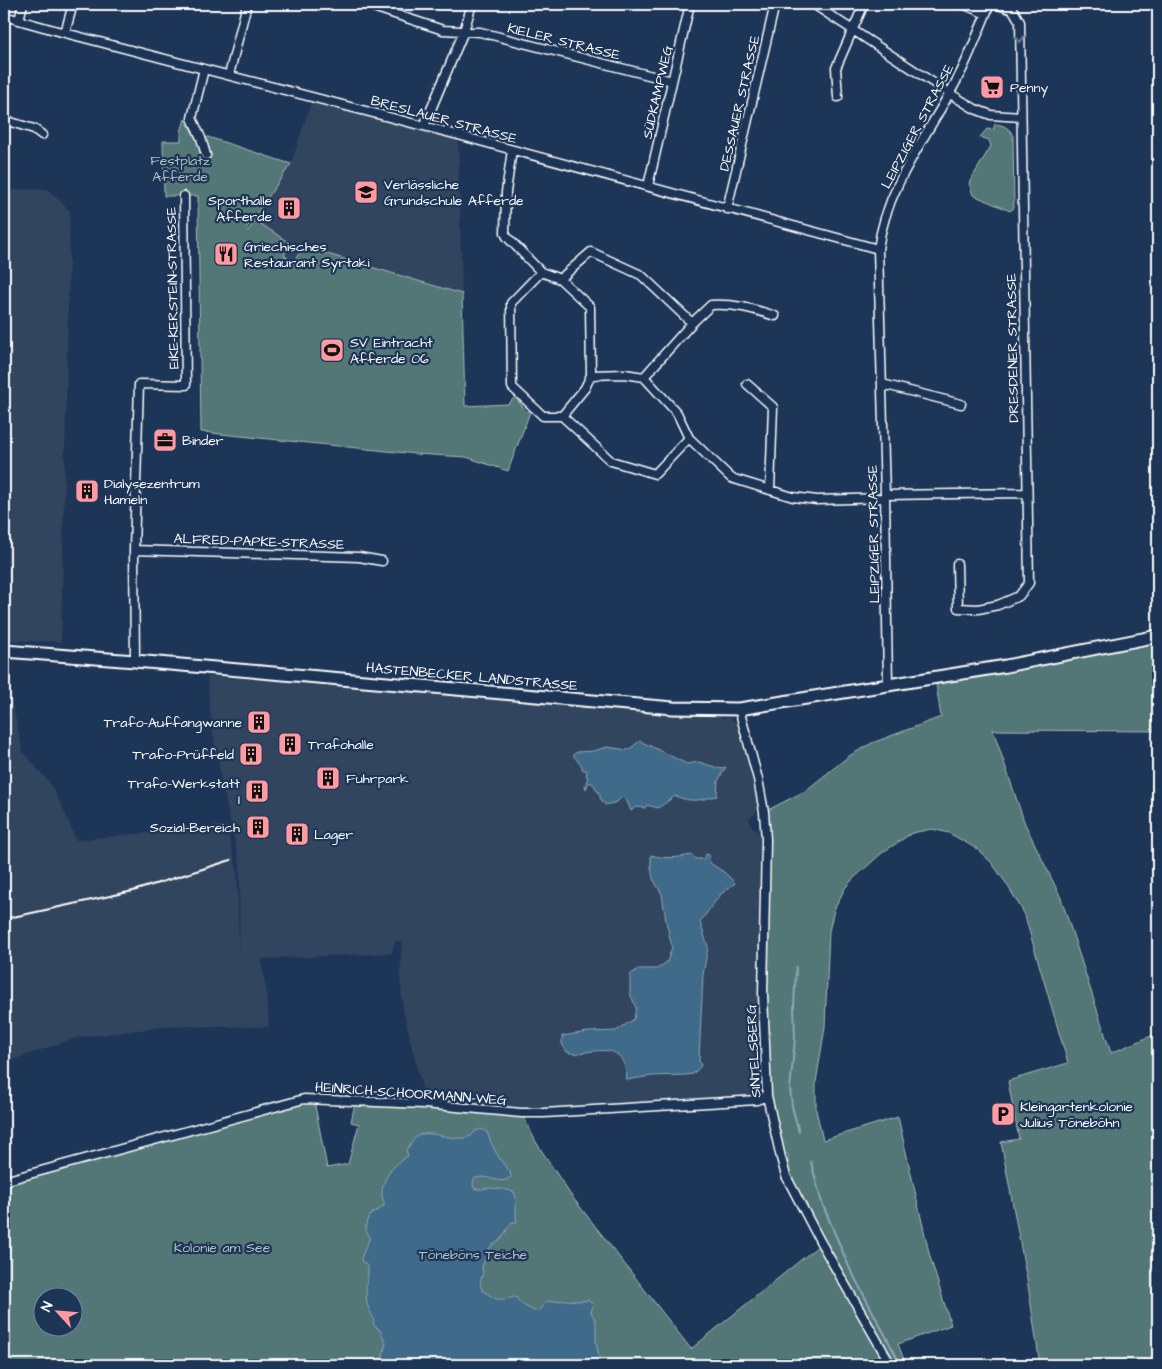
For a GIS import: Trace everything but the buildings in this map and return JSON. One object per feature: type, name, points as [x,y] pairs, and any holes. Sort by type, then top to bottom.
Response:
[{"type":"main road","name":"HASTENBECKER LANDSTRASSE","points":[[4,651],[673,708],[739,709],[1015,664],[1158,636]]},
{"type":"street","points":[[19,20],[23,4]]},
{"type":"street","points":[[65,33],[73,4]]},
{"type":"street","points":[[229,75],[247,4]]},
{"type":"street","name":"KIELER STRASSE","points":[[364,4],[443,30],[480,32],[672,82]]},
{"type":"street","points":[[424,126],[464,31],[472,4]]},
{"type":"street","name":"SÜDKAMPWEG","points":[[648,186],[690,4]]},
{"type":"street","name":"DESSAUER STRASSE","points":[[727,208],[775,4]]},
{"type":"street","points":[[812,4],[948,94],[991,115],[1021,117]]},
{"type":"street","points":[[838,97],[836,68],[864,4]]},
{"type":"street","points":[[963,4],[986,14]]},
{"type":"street","name":"LEIPZIGER STRASSE","points":[[888,684],[879,238],[895,191],[922,138],[962,71],[990,4]]},
{"type":"street","name":"DRESDENER STRASSE","points":[[957,564],[958,608],[978,609],[998,605],[1019,596],[1029,583],[1020,22],[1013,10],[996,4]]},
{"type":"street","name":"BRESLAUER STRASSE","points":[[4,16],[424,126],[878,249]]},
{"type":"street","points":[[204,69],[192,118],[206,155]]},
{"type":"street","points":[[4,120],[34,129],[42,135]]},
{"type":"street","points":[[512,150],[506,192],[506,237],[541,272],[560,280],[590,307],[592,375],[585,388],[562,416]]},
{"type":"street","name":"EIKE-KERSTEIN-STRASSE","points":[[135,661],[134,550],[139,384],[186,385],[184,196]]},
{"type":"street","points":[[560,280],[591,252],[641,275],[692,323]]},
{"type":"street","points":[[541,272],[511,303],[512,387],[543,416],[562,416],[611,461],[655,474],[689,438]]},
{"type":"street","points":[[644,376],[692,323],[711,306],[750,307],[775,316]]},
{"type":"street","points":[[592,375],[625,374],[644,376],[678,413],[689,438],[731,478],[793,497],[816,500],[885,496],[1027,494]]},
{"type":"street","points":[[747,384],[773,407],[770,490]]},
{"type":"street","points":[[882,384],[961,404]]},
{"type":"street","name":"ALFRED-PAPKE-STRASSE","points":[[134,550],[359,557],[382,561]]},
{"type":"street","name":"SINTELSBERG","points":[[739,709],[758,779],[764,812],[766,840],[763,994],[767,1096],[786,1176],[820,1242],[891,1365]]},
{"type":"street","name":"HEINRICH-SCHOORMANN-WEG","points":[[4,1181],[304,1099],[424,1104],[521,1113],[544,1113],[757,1100],[767,1096]]},
{"type":"shaded area","name":"Verlässliche Grundschule Afferde","points":[[313,96],[458,135],[462,294],[304,247],[294,262],[246,230],[291,164]]},
{"type":"shaded area","points":[[47,189],[70,211],[61,642],[4,640],[4,190]]},
{"type":"shaded area","points":[[4,668],[23,752],[49,782],[62,806],[76,840],[226,825],[237,870],[239,960],[240,865],[223,790],[212,728],[207,676],[730,718],[737,723],[759,805],[755,814],[749,818],[751,826],[757,830],[761,837],[759,980],[763,1084],[758,1093],[752,1096],[591,1108],[512,1110],[425,1101],[403,1009],[400,978],[402,942],[395,941],[392,953],[261,959],[267,995],[269,1027],[172,1026],[75,1038],[4,1063]]},
{"type":"shaded area","points":[[640,741],[687,764],[699,762],[721,769],[726,767],[718,781],[717,796],[701,800],[691,800],[675,796],[658,808],[647,805],[645,808],[636,807],[631,811],[627,801],[622,797],[617,802],[605,805],[593,784],[589,782],[586,789],[587,771],[582,769],[582,766],[573,755],[577,752],[593,751],[607,747],[628,750]]},
{"type":"shaded area","points":[[706,854],[709,855],[710,863],[725,873],[735,883],[720,895],[700,922],[708,947],[703,975],[699,1060],[701,1066],[693,1074],[651,1076],[627,1080],[626,1070],[620,1057],[610,1051],[575,1054],[567,1052],[562,1044],[562,1036],[588,1032],[616,1031],[634,1019],[636,1008],[630,993],[630,975],[638,969],[657,969],[667,962],[672,947],[662,894],[653,879],[651,855],[671,858],[691,855],[696,859],[704,859]]},
{"type":"shaded area","name":"Töneböns Teiche","points":[[481,1129],[487,1132],[503,1164],[510,1171],[511,1177],[502,1181],[479,1177],[474,1179],[474,1188],[495,1188],[514,1192],[517,1222],[512,1222],[500,1240],[491,1246],[482,1267],[483,1274],[480,1282],[482,1289],[497,1299],[516,1297],[521,1304],[534,1311],[539,1310],[546,1302],[588,1300],[593,1305],[591,1312],[596,1322],[596,1341],[600,1363],[598,1365],[381,1365],[386,1342],[379,1329],[374,1326],[373,1318],[367,1305],[366,1287],[368,1270],[361,1258],[370,1237],[366,1231],[368,1218],[384,1206],[382,1197],[384,1182],[394,1167],[408,1156],[406,1150],[417,1136],[433,1134],[465,1138]]},
{"type":"green space","name":"SV Eintracht Afferde 06","points":[[185,119],[197,140],[208,137],[291,164],[246,229],[248,231],[255,220],[291,244],[284,255],[293,262],[304,247],[462,294],[465,406],[508,404],[515,397],[526,411],[530,412],[508,471],[466,457],[416,454],[201,432],[198,196],[164,196],[163,141],[181,141],[181,132]]},
{"type":"green space","points":[[995,124],[1006,127],[1013,135],[1014,208],[1010,211],[973,195],[969,183],[991,146],[989,140],[980,137],[987,129],[993,130]]},
{"type":"green space","points":[[1158,636],[1158,731],[993,730],[1025,824],[1061,898],[1111,1053],[1158,1033],[1158,1365],[1040,1365],[1028,1285],[1001,1142],[1019,1139],[1008,1081],[1068,1063],[1024,913],[991,862],[977,849],[949,833],[932,829],[912,833],[882,853],[845,888],[834,910],[829,931],[825,1027],[816,1082],[816,1110],[823,1140],[898,1117],[930,1257],[951,1325],[898,1344],[906,1365],[894,1365],[812,1221],[788,1169],[788,1155],[782,1150],[771,1094],[763,994],[764,812],[805,791],[849,756],[872,743],[941,717],[935,677]]},
{"type":"green space","name":"Kolonie am See","points":[[314,1100],[327,1168],[348,1164],[359,1124],[351,1122],[355,1103],[522,1114],[536,1142],[570,1194],[691,1349],[818,1246],[887,1365],[4,1365],[4,1183]]},
{"type":"waterway","points":[[796,967],[795,1039],[790,1089],[792,1106],[799,1132]]},
{"type":"waterway","points":[[811,1162],[822,1203],[849,1267],[901,1365]]},
{"type":"railway","points":[[4,919],[133,891],[231,860]]},
{"type":"place","name":"Penny","points":[[992,87]]},
{"type":"place","name":"Verlässliche Grundschule Afferde","points":[[366,192]]},
{"type":"place","name":"Sporthalle Afferde","points":[[289,208]]},
{"type":"place","name":"Griechisches Restaurant Syrtaki","points":[[226,254]]},
{"type":"place","name":"SV Eintracht Afferde 06","points":[[332,350]]},
{"type":"place","name":"Binder","points":[[165,440]]},
{"type":"place","name":"Dialysezentrum Hameln","points":[[87,491]]},
{"type":"place","name":"Trafo-Auffangwanne","points":[[259,722]]},
{"type":"place","name":"Trafohalle","points":[[290,744]]},
{"type":"place","name":"Trafo-Prüffeld","points":[[251,754]]},
{"type":"place","name":"Fuhrpark","points":[[328,778]]},
{"type":"place","name":"Trafo-Werkstatt I","points":[[257,791]]},
{"type":"place","name":"Sozial-Bereich","points":[[258,827]]},
{"type":"place","name":"Lager","points":[[297,834]]},
{"type":"place","name":"Kleingartenkolonie Julius Töneböhn","points":[[1003,1114]]},
{"type":"park label","name":"Festplatz Afferde","points":[[180,168]]}]
